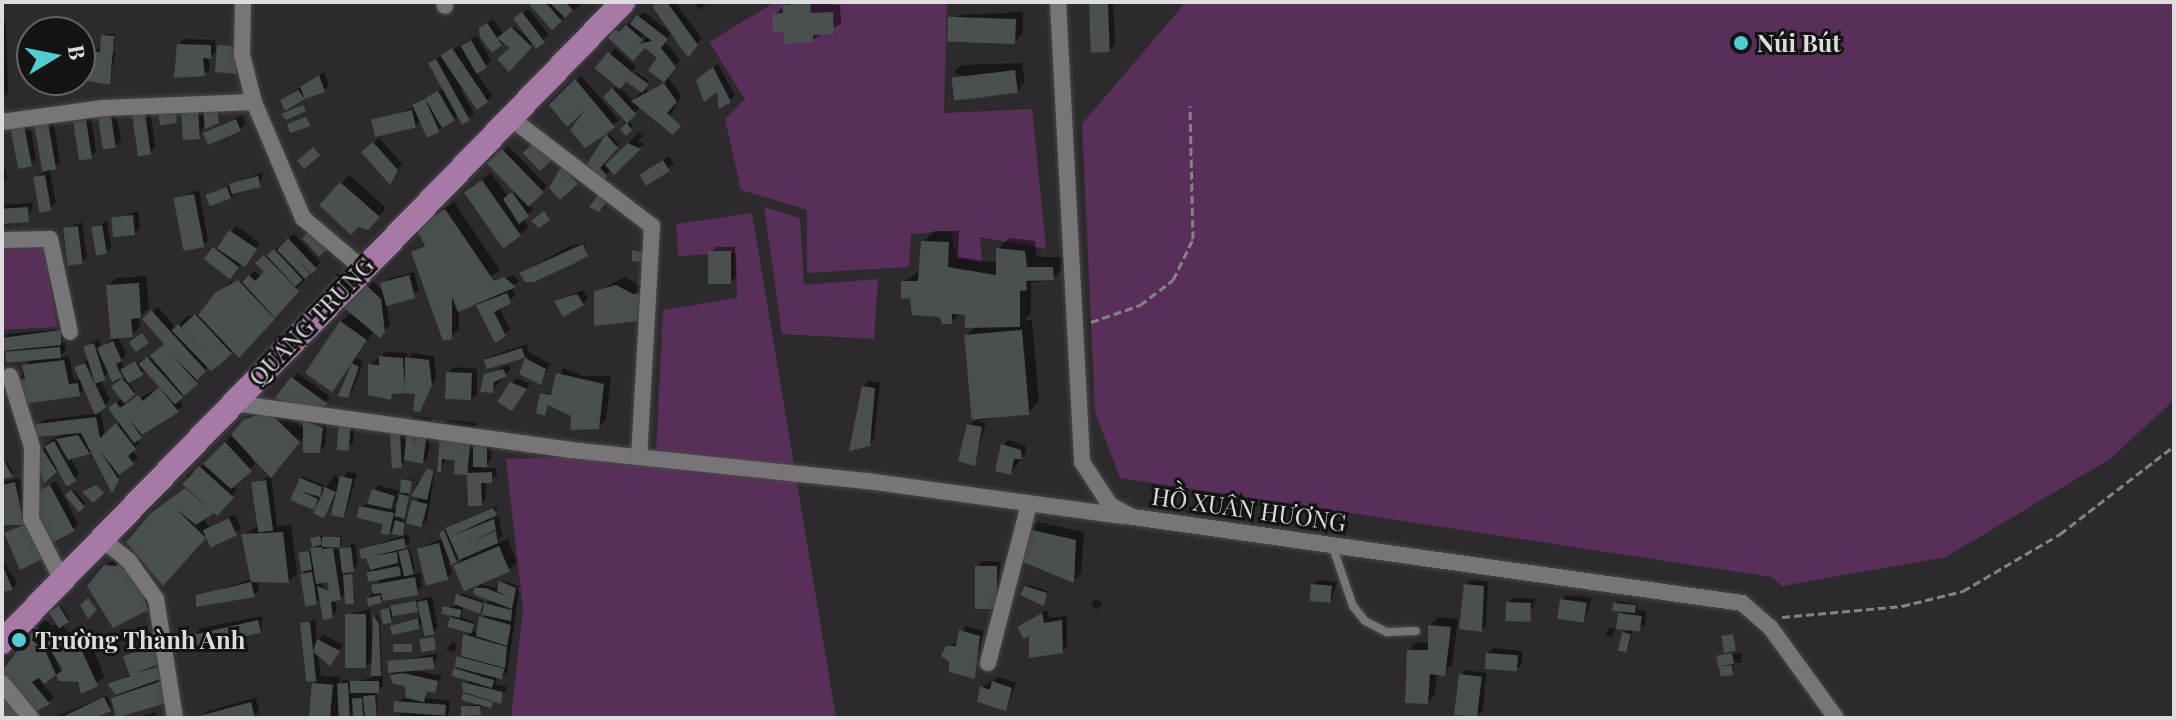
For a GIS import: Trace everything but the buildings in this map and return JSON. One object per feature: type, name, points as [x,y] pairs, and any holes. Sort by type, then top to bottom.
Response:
[{"type":"main road","name":"QUANG TRUNG","points":[[2,642],[508,116],[623,2]]},
{"type":"street","points":[[243,2],[242,55],[254,102],[303,218],[362,268]]},
{"type":"street","name":"HỒ XUÂN HƯƠNG","points":[[1058,2],[1082,462],[1110,505],[1133,517],[1742,603],[1763,619],[1836,718]]},
{"type":"street","points":[[2,122],[118,106],[254,102]]},
{"type":"street","points":[[508,116],[652,226],[639,455]]},
{"type":"street","points":[[2,240],[50,239],[70,332]]},
{"type":"street","points":[[10,376],[32,447],[31,519],[62,580]]},
{"type":"street","points":[[233,403],[1133,517]]},
{"type":"street","points":[[988,663],[1029,504]]},
{"type":"street","points":[[102,539],[129,561],[156,599],[175,718]]},
{"type":"street","points":[[2,683],[31,718]]},
{"type":"lane","points":[[1332,545],[1353,606],[1365,621],[1387,632],[1416,631]]},
{"type":"path","points":[[1076,327],[1140,305],[1173,280],[1193,239],[1190,106]]},
{"type":"path","points":[[1763,619],[1902,606],[1963,591],[2060,534],[2174,446]]},
{"type":"shaded area","points":[[775,2],[947,2],[944,113],[1032,109],[1046,249],[980,237],[982,263],[957,258],[950,231],[911,234],[909,267],[807,273],[807,210],[741,190],[725,119],[745,99],[709,42]]},
{"type":"shaded area","points":[[1186,2],[2174,2],[2174,400],[2110,459],[1946,557],[1782,586],[1771,577],[1120,478],[1095,412],[1082,124]]},
{"type":"shaded area","points":[[764,207],[800,218],[804,285],[878,279],[874,339],[782,334]]},
{"type":"shaded area","points":[[752,213],[836,718],[511,718],[523,609],[506,459],[656,453],[663,310],[737,298],[736,253],[678,256],[676,224]]},
{"type":"shaded area","points":[[44,248],[57,327],[2,330],[2,250]]},
{"type":"place","name":"Núi Bút","points":[[1741,43]]},
{"type":"place","name":"Trường Thành Anh","points":[[19,640]]}]
